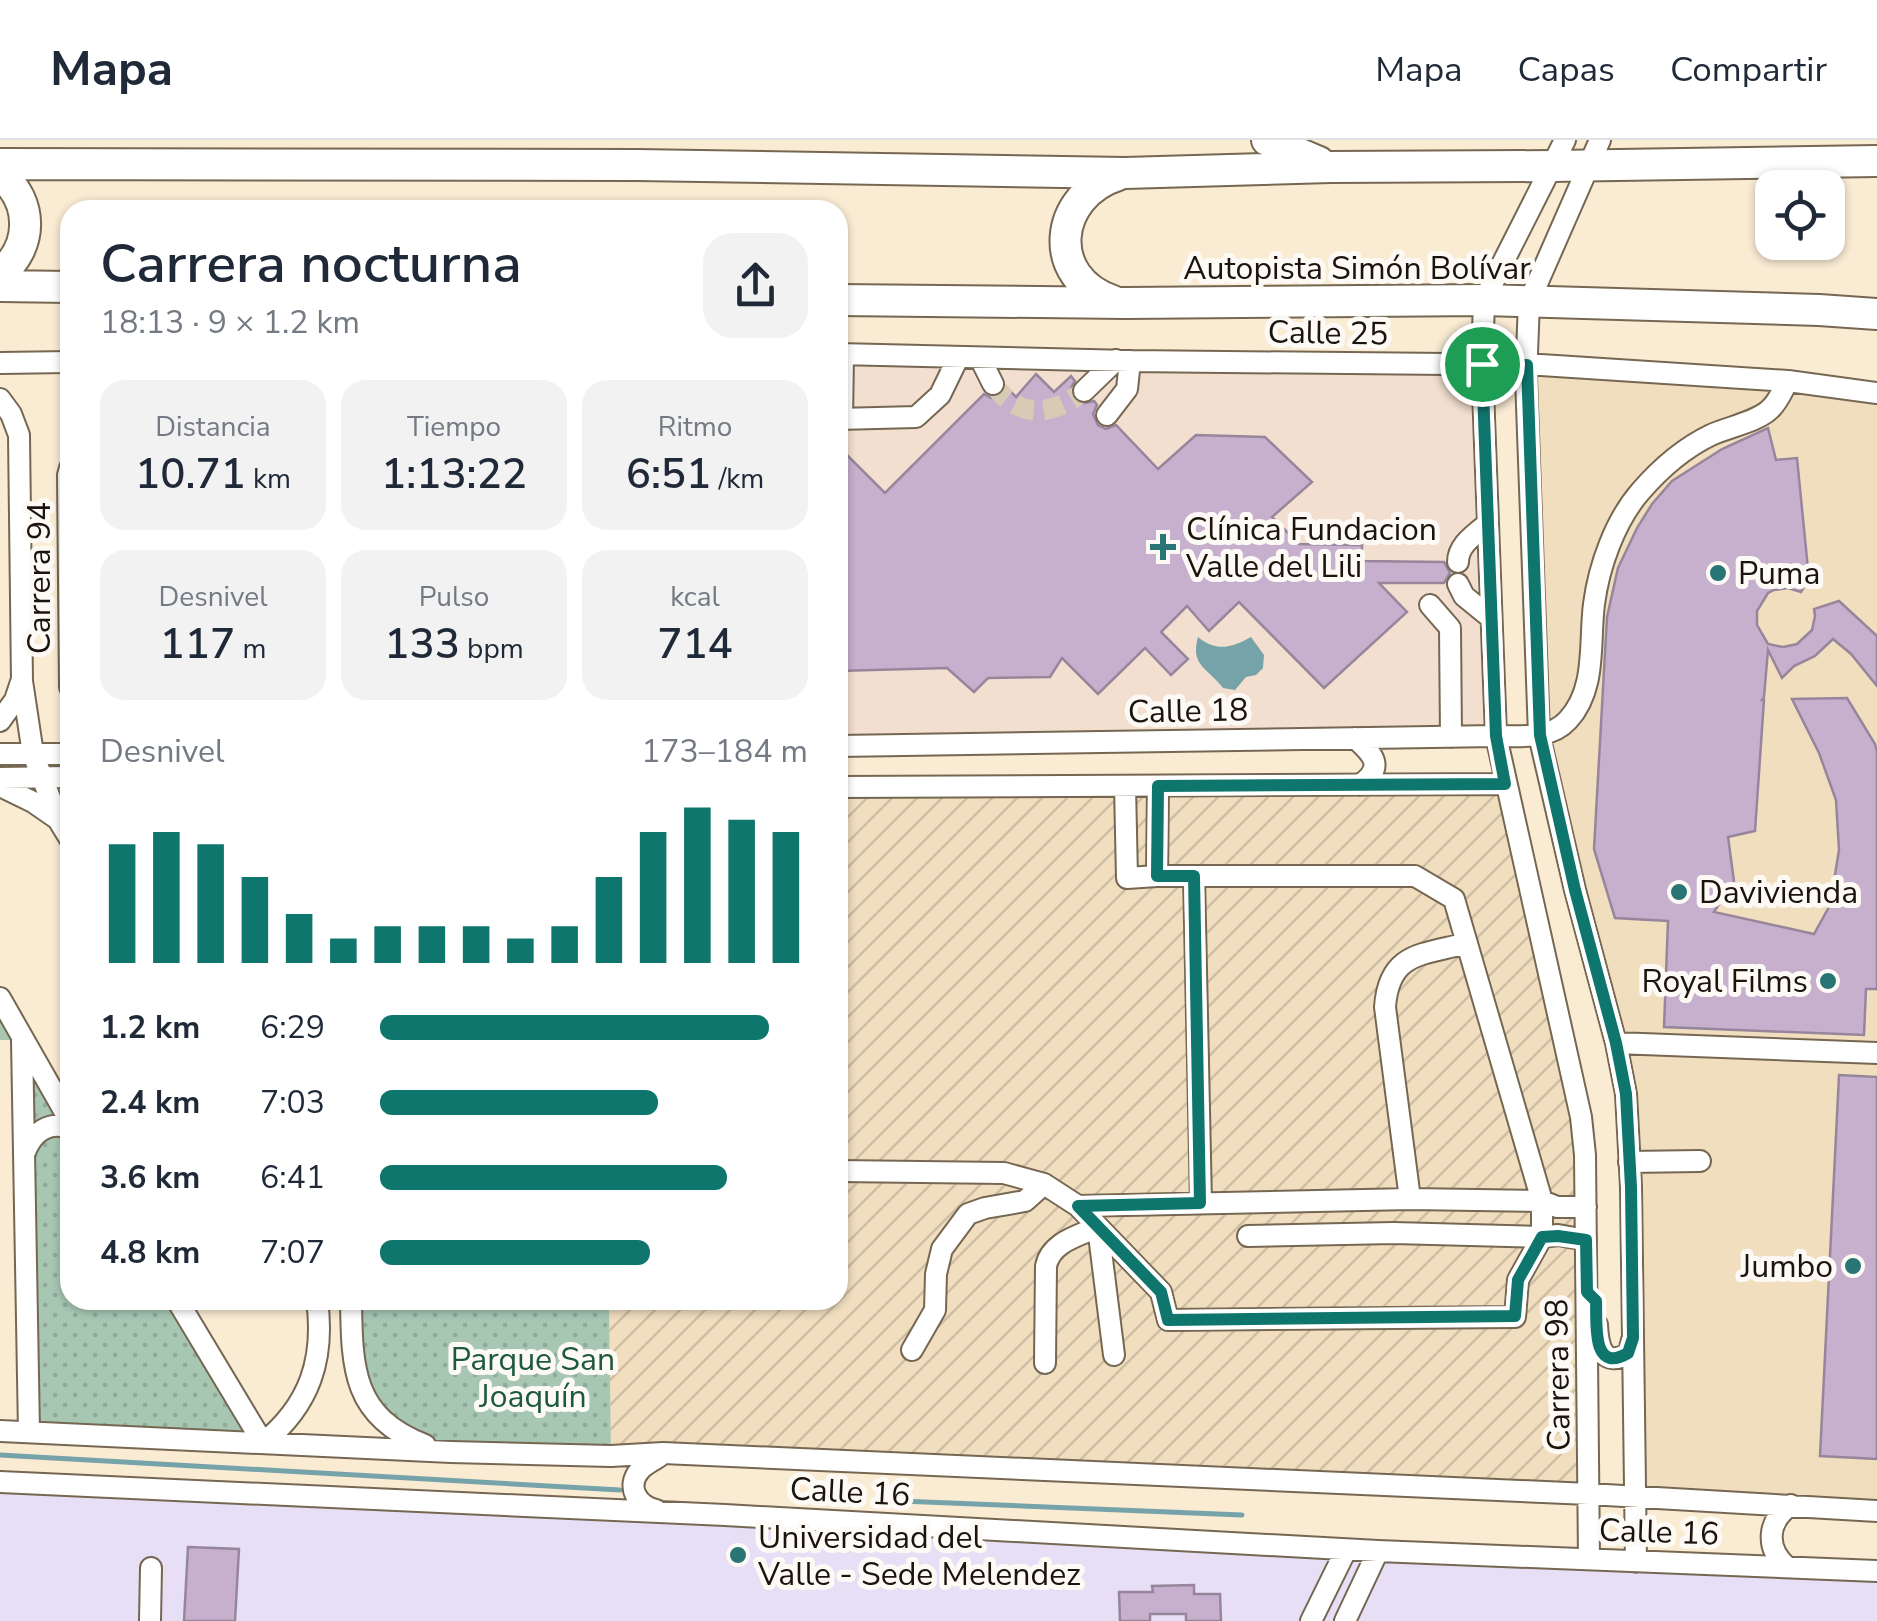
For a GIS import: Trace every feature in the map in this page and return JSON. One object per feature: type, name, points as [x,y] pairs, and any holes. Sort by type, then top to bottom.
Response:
[{"type":"highway","points":[[612,140],[638,165]]},
{"type":"highway","points":[[1267,140],[1331,166]]},
{"type":"highway","points":[[0,164],[638,165],[1124,172],[1594,152],[1877,161]]},
{"type":"highway","points":[[1124,172],[1088,189],[1070,214],[1065,238],[1070,262],[1082,283],[1102,297],[1126,303]]},
{"type":"highway","points":[[0,174],[22,201],[26,224],[22,247],[0,274]]},
{"type":"highway","points":[[0,286],[60,288]]},
{"type":"highway","name":"Autopista Simón Bolívar","points":[[848,300],[1484,300],[1877,314]]},
{"type":"street","points":[[1594,152],[1529,302],[1527,365],[1540,735],[1626,1094],[1636,1562]]},
{"type":"street","name":"Carrera 98","points":[[1559,153],[1484,300],[1482,364],[1496,736],[1581,1117],[1585,1155],[1589,1560]]},
{"type":"street","name":"Calle 25","points":[[848,354],[1527,365],[1788,381],[1877,393]]},
{"type":"street","points":[[848,419],[916,417],[940,395],[969,358],[993,384]]},
{"type":"street","points":[[1084,391],[1123,360],[1128,390],[1107,415]]},
{"type":"street","points":[[0,363],[60,362]]},
{"type":"street","points":[[1540,735],[1568,721],[1582,698],[1592,656],[1594,600],[1622,516],[1668,464],[1709,436],[1771,410],[1788,381]]},
{"type":"street","name":"Carrera 94","points":[[0,399],[19,435],[22,680],[34,754],[60,818]]},
{"type":"street","points":[[1458,562],[1462,546],[1488,522]]},
{"type":"street","points":[[1458,584],[1464,596],[1491,618]]},
{"type":"street","points":[[1430,605],[1450,628],[1452,737]]},
{"type":"street","points":[[0,721],[22,680]]},
{"type":"street","name":"Calle 18","points":[[848,744],[1540,735]]},
{"type":"street","points":[[1355,738],[1374,759],[1371,777],[1360,785]]},
{"type":"street","points":[[0,754],[60,754]]},
{"type":"street","points":[[0,778],[60,777]]},
{"type":"street","points":[[848,787],[1505,784]]},
{"type":"street","points":[[0,786],[32,802],[60,826]]},
{"type":"street","points":[[848,1172],[1004,1173],[1044,1184],[1078,1206],[1161,1292],[1168,1320],[1515,1316],[1518,1280],[1542,1237],[1542,1201],[1454,899],[1415,876],[1127,878],[1125,786]]},
{"type":"street","points":[[1157,876],[1158,786]]},
{"type":"street","points":[[1194,876],[1200,1203]]},
{"type":"street","points":[[1410,1199],[1385,1007],[1386,988],[1393,972],[1407,960],[1466,943]]},
{"type":"street","points":[[0,998],[60,1106]]},
{"type":"street","points":[[22,1040],[28,1432]]},
{"type":"street","points":[[1616,1043],[1877,1053]]},
{"type":"street","points":[[24,1153],[38,1132],[60,1126]]},
{"type":"street","points":[[1629,1162],[1700,1161]]},
{"type":"street","points":[[912,1350],[935,1310],[936,1274],[942,1249],[968,1214],[1026,1201],[1044,1184]]},
{"type":"street","points":[[1078,1206],[1410,1199],[1542,1201],[1557,1207],[1586,1206]]},
{"type":"street","points":[[1098,1226],[1114,1355]]},
{"type":"street","points":[[1045,1364],[1048,1254],[1098,1226]]},
{"type":"street","points":[[1248,1236],[1394,1233],[1586,1240]]},
{"type":"street","points":[[1587,1292],[1596,1301],[1598,1340],[1603,1354],[1611,1358],[1624,1356],[1633,1338]]},
{"type":"street","points":[[183,1310],[262,1442],[292,1414],[308,1388],[317,1360],[318,1310]]},
{"type":"street","points":[[351,1310],[356,1380],[369,1404],[386,1424],[404,1436],[451,1452]]},
{"type":"street","name":"Calle 16","points":[[0,1431],[451,1452],[611,1456],[662,1453],[1877,1510]]},
{"type":"street","points":[[662,1453],[640,1469],[635,1478],[634,1493],[643,1506],[725,1515]]},
{"type":"street","name":"Calle 16","points":[[0,1482],[725,1515],[1346,1550],[1877,1571]]},
{"type":"street","points":[[1787,1566],[1774,1551],[1771,1531],[1775,1520],[1791,1505]]},
{"type":"street","points":[[1311,1621],[1346,1550]]},
{"type":"street","points":[[1345,1621],[1378,1551]]},
{"type":"street","points":[[150,1621],[151,1568]]},
{"type":"shaded area","name":"Clínica Fundacion Valle del Lili","points":[[848,354],[1482,364],[1496,736],[848,746]]},
{"type":"shaded area","points":[[1541,365],[1877,393],[1877,1511],[1635,1497],[1628,1130],[1539,735],[1526,378]]},
{"type":"shaded area","points":[[1505,784],[1581,1117],[1589,1494],[611,1456],[609,1310],[848,1310],[848,787]]},
{"type":"shaded area","name":"Universidad del Valle - Sede Melendez","points":[[0,1482],[1877,1571],[1877,1621],[0,1621]]},
{"type":"green space","points":[[0,998],[60,1103],[60,1310],[183,1310],[263,1443],[29,1432],[22,1040],[0,1040]]},
{"type":"green space","name":"Parque San Joaquín","points":[[353,1310],[609,1310],[611,1456],[451,1452],[369,1404]]},
{"type":"water","points":[[1198,637],[1224,647],[1251,637],[1264,655],[1263,668],[1246,677],[1235,690],[1223,688],[1198,660]]},
{"type":"building","points":[[1036,374],[1054,392],[1071,376],[1075,381],[1071,388],[1074,400],[1081,404],[1094,401],[1097,405],[1093,414],[1098,425],[1106,429],[1116,425],[1158,469],[1196,435],[1265,437],[1312,482],[1272,517],[1299,544],[1362,545],[1362,561],[1444,562],[1450,573],[1444,583],[1379,583],[1407,612],[1324,688],[1239,602],[1209,631],[1187,606],[1161,632],[1188,659],[1171,675],[1145,648],[1098,694],[1062,658],[1050,677],[988,678],[974,692],[947,668],[848,671],[848,456],[885,493],[984,394],[998,397],[1006,387],[1016,397]]},
{"type":"building","points":[[1768,428],[1776,460],[1797,458],[1809,579],[1801,592],[1788,588],[1768,593],[1757,611],[1757,625],[1768,644],[1797,644],[1812,630],[1814,609],[1839,601],[1877,636],[1877,686],[1833,639],[1782,678],[1768,650],[1755,831],[1728,837],[1734,881],[1714,912],[1814,934],[1832,893],[1839,850],[1836,800],[1819,753],[1792,699],[1847,698],[1877,752],[1877,989],[1866,989],[1864,1035],[1664,1027],[1668,921],[1615,918],[1594,849],[1607,617],[1618,568],[1637,528],[1672,481],[1722,449]]},
{"type":"building","name":"Jumbo","points":[[1839,1075],[1877,1077],[1877,1459],[1820,1456]]},
{"type":"building","points":[[188,1547],[239,1549],[235,1621],[184,1621]]},
{"type":"building","points":[[1194,1585],[1194,1594],[1220,1594],[1221,1621],[1186,1621],[1186,1614],[1150,1614],[1150,1621],[1120,1621],[1119,1592],[1153,1592],[1152,1586]]},
{"type":"waterway","points":[[0,1455],[620,1490]]},
{"type":"waterway","points":[[876,1500],[1242,1515]]},
{"type":"tunnel","points":[[993,384],[1014,404],[1036,410],[1060,406],[1084,391]]},
{"type":"place","name":"Clínica Fundacion Valle del Lili","points":[[1163,547]]},
{"type":"place","name":"Puma","points":[[1718,573]]},
{"type":"place","name":"Davivienda","points":[[1679,892]]},
{"type":"place","name":"Royal Films","points":[[1828,981]]},
{"type":"place","name":"Jumbo","points":[[1853,1266]]},
{"type":"place","name":"Universidad del Valle - Sede Melendez","points":[[738,1555]]},
{"type":"route","points":[[1482,364],[1527,365],[1540,735],[1626,1094],[1633,1338],[1624,1356],[1611,1358],[1603,1354],[1599,1347],[1596,1301],[1587,1292],[1586,1240],[1558,1236],[1542,1237],[1518,1280],[1515,1316],[1168,1320],[1161,1292],[1078,1206],[1200,1203],[1194,876],[1157,876],[1158,786],[1505,784],[1496,736],[1482,364]]}]
